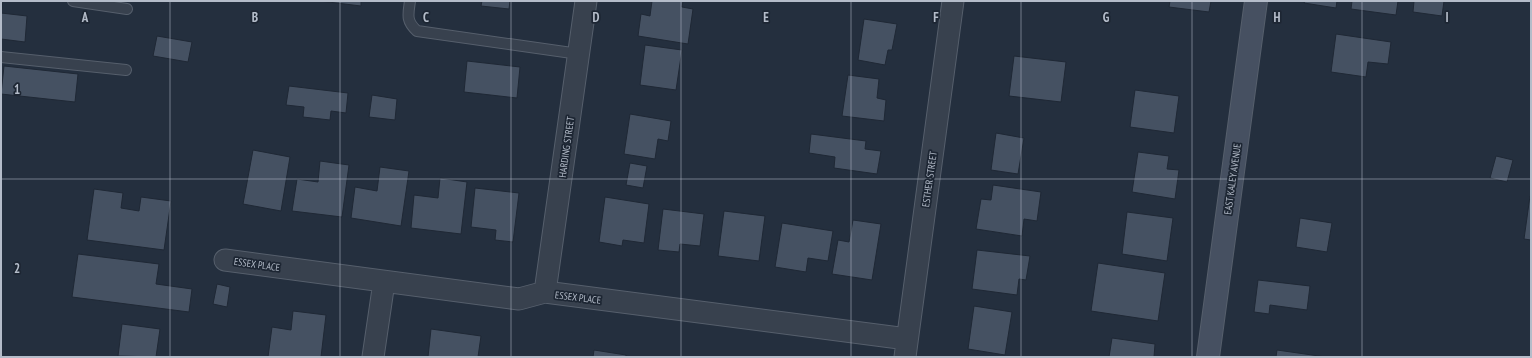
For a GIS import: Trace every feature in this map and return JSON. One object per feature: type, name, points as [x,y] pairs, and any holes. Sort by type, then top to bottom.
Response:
[{"type":"street","name":"HARDING STREET","points":[[545,292],[586,1]]},
{"type":"street","name":"ESTHER STREET","points":[[906,348],[953,1]]},
{"type":"street","name":"EAST KALEY AVENUE","points":[[1208,357],[1256,1]]},
{"type":"street","name":"ESSEX PLACE","points":[[225,260],[384,282],[519,298],[545,292],[906,348]]},
{"type":"street","points":[[373,357],[384,282]]},
{"type":"lane","points":[[73,1],[127,9]]},
{"type":"lane","points":[[410,1],[408,16],[410,25],[416,31],[579,54]]},
{"type":"lane","points":[[1,57],[126,70]]},
{"type":"building","points":[[1,1],[3,1],[1,13]]},
{"type":"building","points":[[320,1],[361,1],[361,6]]},
{"type":"building","points":[[482,1],[510,1],[509,9],[481,6]]},
{"type":"building","points":[[652,1],[683,1],[682,7],[693,9],[688,44],[638,36],[641,14],[650,16]]},
{"type":"building","points":[[1170,1],[1211,1],[1209,12],[1169,7]]},
{"type":"building","points":[[1305,1],[1337,1],[1336,8],[1304,3]]},
{"type":"building","points":[[1352,1],[1398,1],[1396,15],[1351,9]]},
{"type":"building","points":[[1414,1],[1444,1],[1442,16],[1413,12]]},
{"type":"building","points":[[1,13],[27,16],[25,42],[1,39]]},
{"type":"building","points":[[864,19],[897,24],[892,50],[888,50],[885,65],[858,60]]},
{"type":"building","points":[[1336,34],[1391,42],[1388,64],[1368,62],[1366,77],[1331,72]]},
{"type":"building","points":[[157,36],[192,42],[188,62],[153,56]]},
{"type":"building","points":[[645,45],[682,50],[676,90],[640,85]]},
{"type":"building","points":[[1014,56],[1066,62],[1061,102],[1009,96]]},
{"type":"building","points":[[467,61],[520,67],[517,98],[464,92]]},
{"type":"building","points":[[4,66],[78,74],[75,102],[1,94]]},
{"type":"building","points":[[848,75],[879,79],[877,98],[886,100],[884,121],[842,116]]},
{"type":"building","points":[[289,86],[348,93],[346,113],[331,111],[330,120],[303,117],[304,107],[286,105]]},
{"type":"building","points":[[1135,90],[1179,96],[1174,133],[1130,127]]},
{"type":"building","points":[[372,95],[397,99],[395,120],[369,117]]},
{"type":"building","points":[[630,114],[671,121],[668,141],[658,139],[655,159],[624,154]]},
{"type":"building","points":[[996,133],[1024,138],[1018,174],[991,170]]},
{"type":"building","points":[[811,134],[866,141],[865,149],[881,151],[877,174],[834,168],[835,157],[809,153]]},
{"type":"building","points":[[253,150],[290,157],[281,211],[243,204]]},
{"type":"building","points":[[1138,152],[1169,156],[1167,169],[1179,170],[1175,199],[1132,192]]},
{"type":"building","points":[[1496,156],[1513,160],[1507,182],[1490,178]]},
{"type":"building","points":[[320,161],[349,165],[342,217],[292,211],[297,179],[318,182]]},
{"type":"building","points":[[630,163],[647,166],[643,188],[626,185]]},
{"type":"building","points":[[380,167],[409,171],[401,226],[351,218],[355,187],[377,191]]},
{"type":"building","points":[[440,178],[467,182],[461,234],[411,228],[414,195],[438,198]]},
{"type":"building","points":[[993,185],[1041,192],[1037,221],[1024,219],[1022,236],[976,229],[981,199],[991,200]]},
{"type":"building","points":[[475,188],[519,193],[513,242],[495,240],[496,230],[471,227]]},
{"type":"building","points":[[94,189],[123,193],[121,208],[139,211],[141,197],[171,201],[164,250],[87,240]]},
{"type":"building","points":[[1531,196],[1531,240],[1524,239]]},
{"type":"building","points":[[605,197],[649,204],[644,243],[623,240],[622,246],[599,242]]},
{"type":"building","points":[[663,209],[704,214],[700,246],[680,244],[679,252],[658,250]]},
{"type":"building","points":[[724,211],[765,216],[759,261],[718,256]]},
{"type":"building","points":[[1127,212],[1173,218],[1167,261],[1122,254]]},
{"type":"building","points":[[1300,218],[1332,223],[1327,252],[1296,247]]},
{"type":"building","points":[[853,220],[881,224],[872,280],[832,274],[838,240],[849,242]]},
{"type":"building","points":[[782,223],[833,231],[828,261],[808,258],[806,272],[775,267]]},
{"type":"building","points":[[977,250],[1030,256],[1026,280],[1019,279],[1017,295],[972,289]]},
{"type":"building","points":[[78,254],[159,264],[156,284],[192,289],[189,312],[72,297]]},
{"type":"building","points":[[1098,263],[1165,273],[1158,321],[1091,311]]},
{"type":"building","points":[[1258,280],[1310,286],[1307,310],[1270,305],[1269,314],[1254,312]]},
{"type":"building","points":[[217,284],[230,287],[227,307],[213,304]]},
{"type":"building","points":[[974,306],[1012,312],[1005,355],[968,349]]},
{"type":"building","points":[[293,311],[326,315],[321,357],[268,357],[272,327],[291,330]]},
{"type":"building","points":[[122,324],[160,329],[156,357],[118,356]]},
{"type":"building","points":[[431,329],[481,336],[478,357],[428,357]]},
{"type":"building","points":[[1112,338],[1155,344],[1154,357],[1109,357]]},
{"type":"building","points":[[594,350],[626,355],[626,357],[593,357]]},
{"type":"building","points":[[1277,350],[1326,357],[1276,357]]}]
